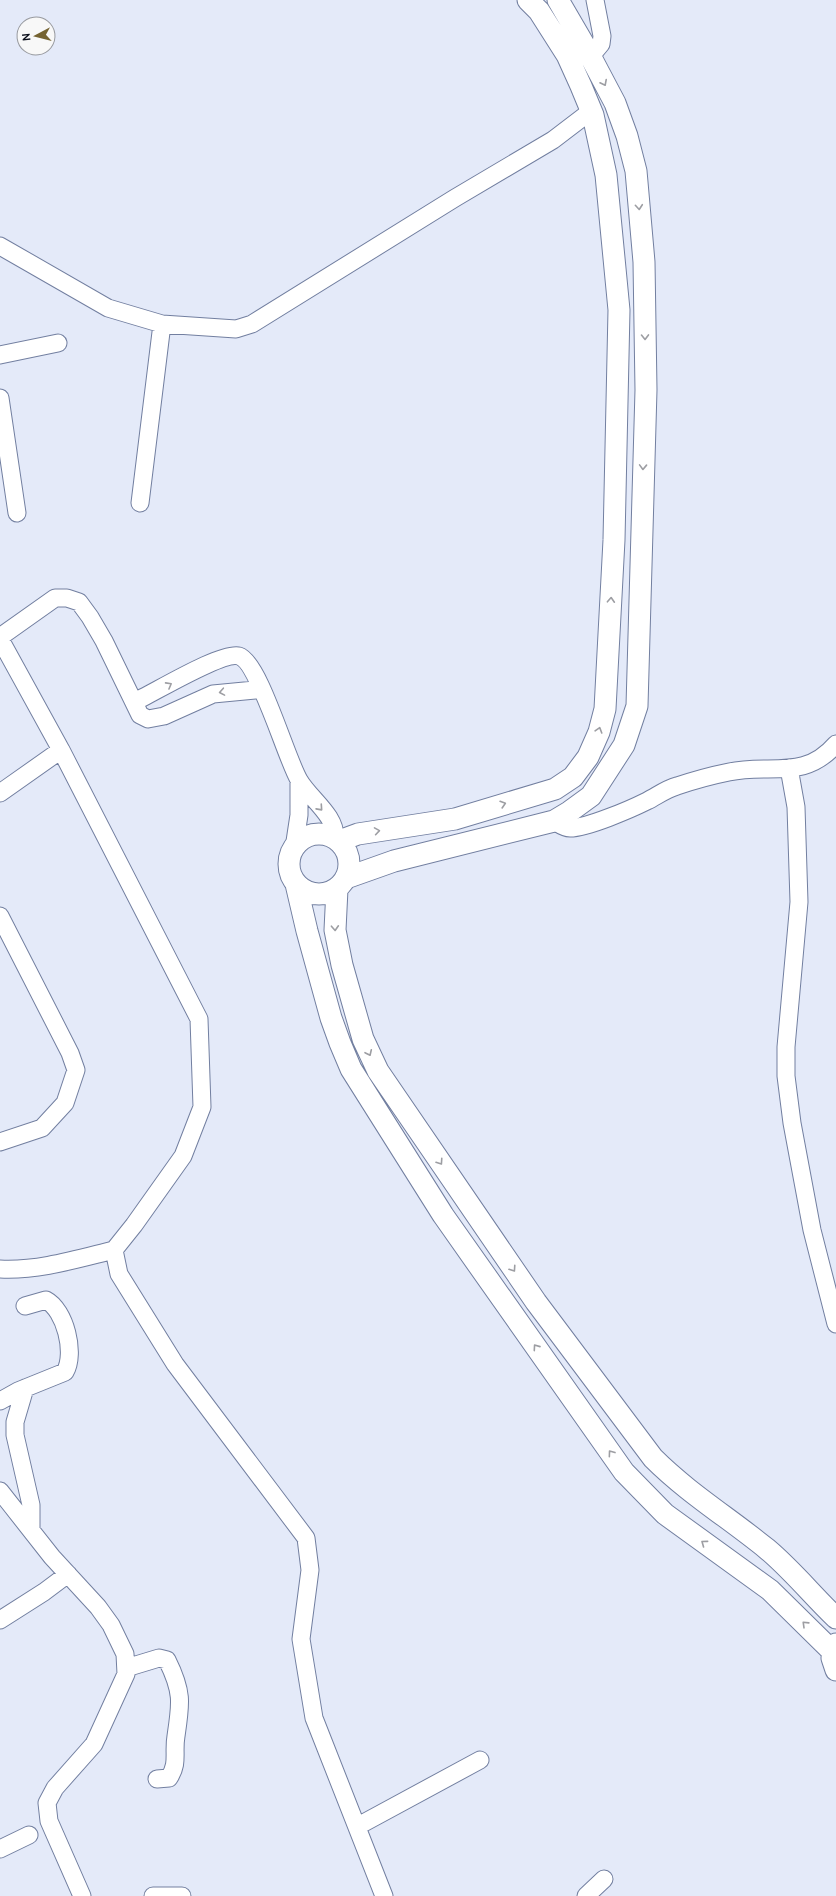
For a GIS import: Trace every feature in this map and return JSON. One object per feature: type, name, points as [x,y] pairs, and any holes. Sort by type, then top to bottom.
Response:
[{"type":"street","points":[[294,848],[302,839],[312,834],[324,834],[337,839],[358,834],[455,819],[555,789],[573,777],[588,757],[599,732],[604,709],[614,540],[620,310],[606,175],[591,111],[581,52],[528,0]]},
{"type":"street","points":[[296,884],[301,889],[315,894],[330,893],[341,884],[394,861],[554,821],[591,796],[624,745],[637,706],[646,390],[644,262],[636,171],[627,136],[615,103],[581,52],[558,0]]},
{"type":"street","points":[[581,52],[601,44],[602,36],[595,0]]},
{"type":"street","points":[[0,246],[108,308],[162,324],[236,329],[252,324],[455,198],[553,140],[591,111]]},
{"type":"street","points":[[140,503],[162,324]]},
{"type":"street","points":[[0,355],[58,343]]},
{"type":"street","points":[[0,398],[17,513]]},
{"type":"street","points":[[0,1269],[52,1264],[114,1250],[134,1225],[183,1156],[202,1107],[199,1019],[61,750],[0,638],[55,598],[68,598],[79,602],[90,616],[104,641],[143,718],[148,720],[156,719],[213,694],[229,691],[249,691],[260,687]]},
{"type":"street","points":[[134,702],[192,672],[230,656],[238,656],[246,660],[252,667],[299,780],[333,823],[337,839],[344,847],[350,862],[341,884],[335,930],[342,965],[363,1039],[378,1071],[522,1283],[653,1458],[671,1476],[703,1502],[768,1550],[836,1618]]},
{"type":"street","points":[[554,821],[564,827],[571,828],[602,820],[645,802],[675,786],[729,772],[756,768],[800,768],[827,754],[836,744]]},
{"type":"street","points":[[0,793],[61,750]]},
{"type":"street","points":[[789,768],[796,807],[799,902],[786,1047],[786,1076],[792,1122],[812,1230],[836,1324]]},
{"type":"street","points":[[299,780],[299,815],[294,848],[290,857],[289,866],[291,875],[296,884],[307,931],[331,1018],[351,1069],[456,1234],[624,1472],[665,1514],[770,1590],[835,1655]]},
{"type":"street","points":[[0,916],[70,1053],[76,1070],[65,1103],[42,1128],[0,1142]]},
{"type":"street","points":[[114,1250],[119,1274],[174,1364],[306,1538],[310,1570],[301,1639],[314,1718],[358,1826],[384,1896]]},
{"type":"street","points":[[0,1401],[25,1388],[65,1372],[70,1356],[66,1330],[52,1303],[42,1300],[25,1306]]},
{"type":"street","points":[[25,1388],[15,1422],[15,1435],[31,1505],[31,1530]]},
{"type":"street","points":[[0,1491],[68,1574],[98,1607],[111,1624],[125,1654],[126,1674],[94,1744],[55,1788],[47,1803],[49,1822],[82,1896]]},
{"type":"street","points":[[0,1620],[44,1592],[68,1574]]},
{"type":"street","points":[[126,1668],[159,1658],[167,1660],[176,1677],[181,1704],[176,1736],[176,1766],[169,1778],[157,1779]]},
{"type":"street","points":[[358,1826],[480,1760]]},
{"type":"street","points":[[0,1849],[29,1835]]},
{"type":"street","points":[[586,1896],[604,1879]]},
{"type":"street","points":[[153,1896],[182,1896]]}]
